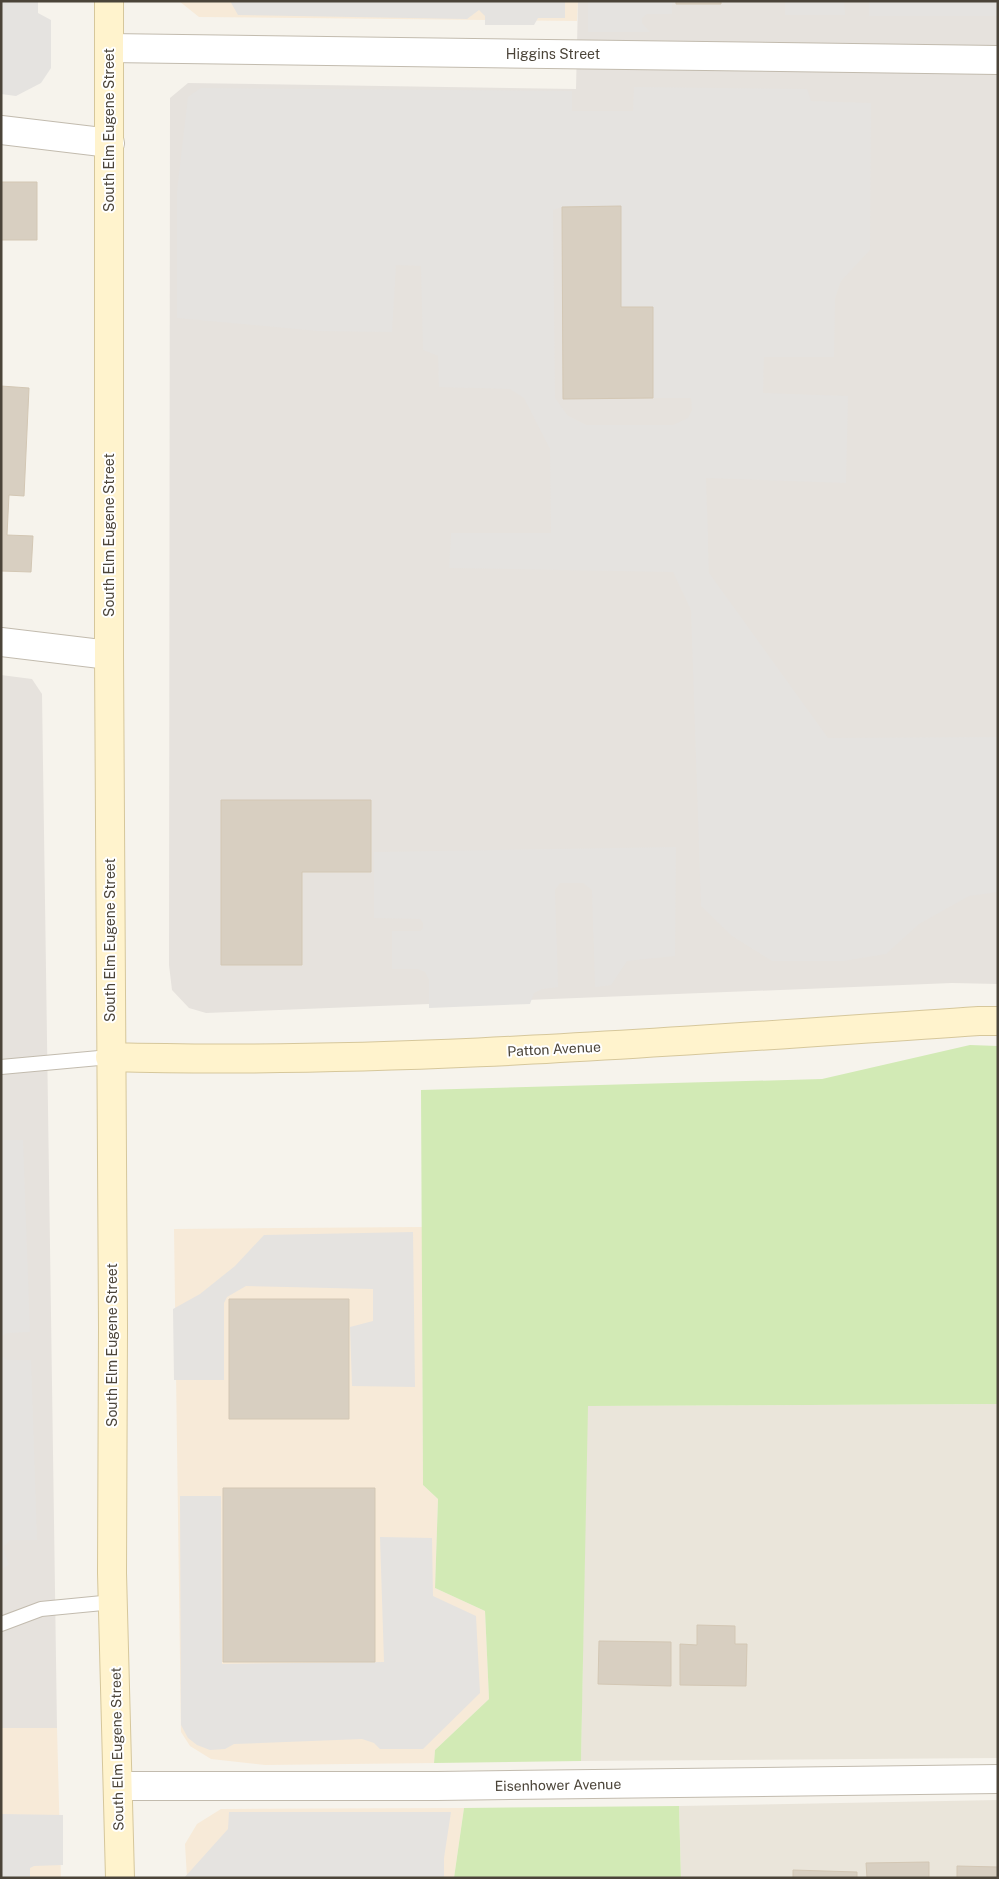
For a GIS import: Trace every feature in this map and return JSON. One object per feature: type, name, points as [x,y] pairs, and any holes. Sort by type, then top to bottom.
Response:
[{"type":"main road","name":"South Elm Eugene Street","points":[[109,1],[110,1057],[113,1602],[120,1878]]},
{"type":"main road","name":"Patton Avenue","points":[[110,1057],[205,1060],[489,1052],[998,1021]]},
{"type":"street","name":"Higgins Street","points":[[109,48],[998,60]]},
{"type":"street","points":[[1,130],[110,144]]},
{"type":"street","points":[[1,642],[109,655]]},
{"type":"street","name":"Eisenhower Avenue","points":[[118,1786],[437,1786],[998,1779]]},
{"type":"lane","points":[[1,1067],[110,1057]]},
{"type":"lane","points":[[1,1624],[41,1609],[113,1602]]},
{"type":"shaded area","points":[[1,1],[38,1],[38,13],[51,20],[51,68],[41,83],[16,96],[1,94]]},
{"type":"shaded area","points":[[179,1],[578,1],[577,21],[199,17]]},
{"type":"shaded area","points":[[230,1],[565,1],[565,18],[538,18],[534,25],[485,25],[485,16],[479,10],[467,19],[238,15]]},
{"type":"shaded area","points":[[578,1],[998,1],[998,984],[952,983],[206,1013],[189,1008],[172,990],[169,965],[170,98],[188,83],[576,89]]},
{"type":"shaded area","points":[[588,1],[672,1],[672,14],[647,14],[642,18],[642,23],[650,32],[588,32]]},
{"type":"shaded area","points":[[785,1],[844,1],[845,15],[785,15]]},
{"type":"shaded area","points":[[869,1],[998,1],[998,16],[869,16]]},
{"type":"shaded area","points":[[634,87],[807,89],[811,101],[871,103],[870,250],[841,281],[835,299],[834,357],[764,357],[763,393],[848,396],[846,483],[706,478],[709,573],[828,738],[998,737],[998,892],[969,896],[919,924],[886,954],[843,961],[772,961],[732,936],[701,906],[691,610],[673,572],[449,568],[451,533],[551,533],[550,449],[524,398],[510,389],[439,387],[438,356],[423,350],[421,266],[396,265],[392,332],[318,331],[177,318],[177,191],[188,97],[201,88],[572,91],[572,111],[633,111]],"holes":[[[621,206],[621,307],[653,308],[653,398],[691,398],[692,410],[688,418],[673,425],[586,425],[568,416],[555,398],[553,210],[562,207]]]},
{"type":"shaded area","points":[[1,675],[32,679],[42,694],[57,1728],[1,1728]]},
{"type":"shaded area","points":[[676,847],[675,956],[627,961],[611,985],[595,987],[592,890],[583,883],[560,883],[555,890],[558,987],[542,989],[534,993],[530,1004],[429,1008],[429,980],[425,972],[418,969],[392,969],[392,931],[420,931],[423,928],[423,923],[420,919],[374,918],[374,852]]},
{"type":"shaded area","points":[[1,1140],[23,1140],[30,1332],[7,1333],[1,1337]]},
{"type":"shaded area","points":[[422,1227],[423,1485],[438,1499],[435,1588],[485,1611],[489,1699],[435,1750],[434,1763],[265,1765],[211,1759],[190,1746],[181,1732],[174,1229]]},
{"type":"shaded area","points":[[413,1232],[415,1387],[352,1386],[350,1327],[373,1321],[373,1289],[246,1286],[227,1297],[224,1303],[224,1380],[174,1380],[173,1309],[200,1294],[235,1266],[264,1235]]},
{"type":"shaded area","points":[[1,1342],[2,1356],[7,1360],[31,1360],[37,1540],[10,1540],[3,1548],[9,1565],[1,1569]]},
{"type":"shaded area","points":[[998,1404],[998,1758],[581,1761],[587,1406]]},
{"type":"shaded area","points":[[180,1496],[221,1496],[222,1664],[384,1662],[380,1537],[432,1538],[433,1596],[476,1616],[480,1693],[423,1749],[380,1749],[374,1743],[362,1739],[234,1744],[225,1749],[210,1750],[197,1745],[188,1738],[181,1725]]},
{"type":"shaded area","points":[[1,1728],[57,1728],[61,1878],[1,1878]]},
{"type":"shaded area","points":[[998,1800],[998,1878],[681,1878],[679,1806]]},
{"type":"shaded area","points":[[464,1808],[454,1878],[187,1878],[185,1844],[197,1824],[221,1809]]},
{"type":"shaded area","points":[[229,1812],[451,1812],[444,1858],[444,1878],[184,1878],[228,1829]]},
{"type":"shaded area","points":[[1,1814],[63,1815],[63,1865],[34,1866],[30,1868],[30,1878],[1,1878]]},
{"type":"green space","points":[[970,1045],[998,1046],[998,1404],[588,1406],[581,1761],[434,1763],[435,1750],[489,1699],[485,1611],[435,1588],[438,1499],[423,1485],[421,1090],[822,1079]]},
{"type":"green space","points":[[679,1806],[681,1878],[454,1878],[464,1808]]},
{"type":"building","points":[[676,1],[721,1],[721,4],[676,4]]},
{"type":"building","points":[[1,182],[37,182],[37,240],[1,240]]},
{"type":"building","points":[[621,206],[621,307],[653,307],[653,398],[563,399],[562,207]]},
{"type":"building","points":[[1,386],[29,388],[24,496],[9,495],[7,535],[33,536],[31,572],[1,571]]},
{"type":"building","points":[[221,800],[371,800],[371,872],[302,872],[302,965],[221,965]]},
{"type":"building","points":[[229,1299],[349,1299],[349,1419],[229,1419]]},
{"type":"building","points":[[223,1488],[375,1488],[375,1662],[223,1662]]},
{"type":"building","points":[[697,1625],[735,1626],[735,1644],[747,1644],[746,1686],[680,1685],[680,1644],[697,1645]]},
{"type":"building","points":[[599,1641],[671,1642],[671,1686],[598,1684]]},
{"type":"building","points":[[929,1862],[929,1878],[867,1878],[866,1863]]},
{"type":"building","points":[[957,1866],[998,1867],[998,1878],[957,1878]]},
{"type":"building","points":[[793,1870],[857,1872],[857,1878],[793,1878]]}]
